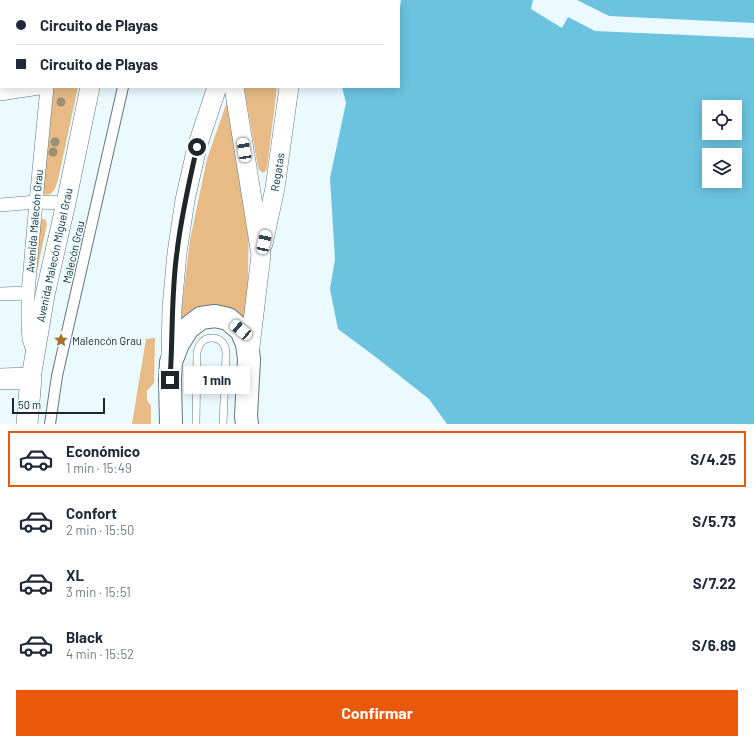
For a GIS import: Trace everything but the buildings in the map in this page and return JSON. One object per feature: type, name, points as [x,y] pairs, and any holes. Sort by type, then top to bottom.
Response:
[{"type":"highway","points":[[171,424],[171,362],[178,344],[188,328],[201,318],[215,316],[228,319],[241,330],[247,344],[249,359],[246,416],[247,424]]},
{"type":"main road","name":"Avenida Malecón Miguel Grau","points":[[27,424],[34,355],[45,295],[90,88]]},
{"type":"main road","points":[[228,88],[261,255],[249,359]]},
{"type":"main road","points":[[171,362],[172,308],[177,253],[185,200],[197,147],[228,88]]},
{"type":"main road","name":"Regatas","points":[[261,255],[275,188],[289,88]]},
{"type":"main road","points":[[0,379],[30,384]]},
{"type":"main road","points":[[0,392],[30,384]]},
{"type":"street","points":[[0,94],[40,88]]},
{"type":"street","name":"Avenida Malecón Grau","points":[[34,355],[29,339],[28,293],[47,88]]},
{"type":"street","name":"Malecón Grau","points":[[50,424],[58,376],[123,88]]},
{"type":"street","points":[[0,205],[36,202],[66,203]]},
{"type":"street","points":[[0,294],[28,293]]},
{"type":"lane","points":[[196,424],[197,352],[200,343],[207,338],[215,338],[221,341],[225,348],[226,354],[223,424]]},
{"type":"shaded area","points":[[51,88],[78,88],[58,180],[52,193],[47,195],[43,194]]},
{"type":"shaded area","points":[[244,88],[277,88],[267,168],[263,173],[258,167]]},
{"type":"shaded area","points":[[229,96],[236,160],[249,219],[247,326],[228,308],[213,304],[201,308],[179,331],[190,240],[207,159]]},
{"type":"shaded area","points":[[45,219],[47,224],[32,294],[39,220]]},
{"type":"shaded area","points":[[155,338],[154,383],[147,391],[147,400],[151,406],[151,424],[132,424],[146,339]]},
{"type":"water","points":[[401,0],[533,0],[531,9],[562,28],[568,17],[595,31],[754,38],[754,424],[447,424],[429,399],[338,329],[330,289],[335,259],[330,178],[346,103],[342,88],[400,88]]},
{"type":"water","points":[[577,0],[754,0],[754,23],[609,16]]},
{"type":"place","name":"Malencón Grau","points":[[61,340]]},
{"type":"route","points":[[170,380],[172,308],[177,253],[185,200],[197,147]]}]
